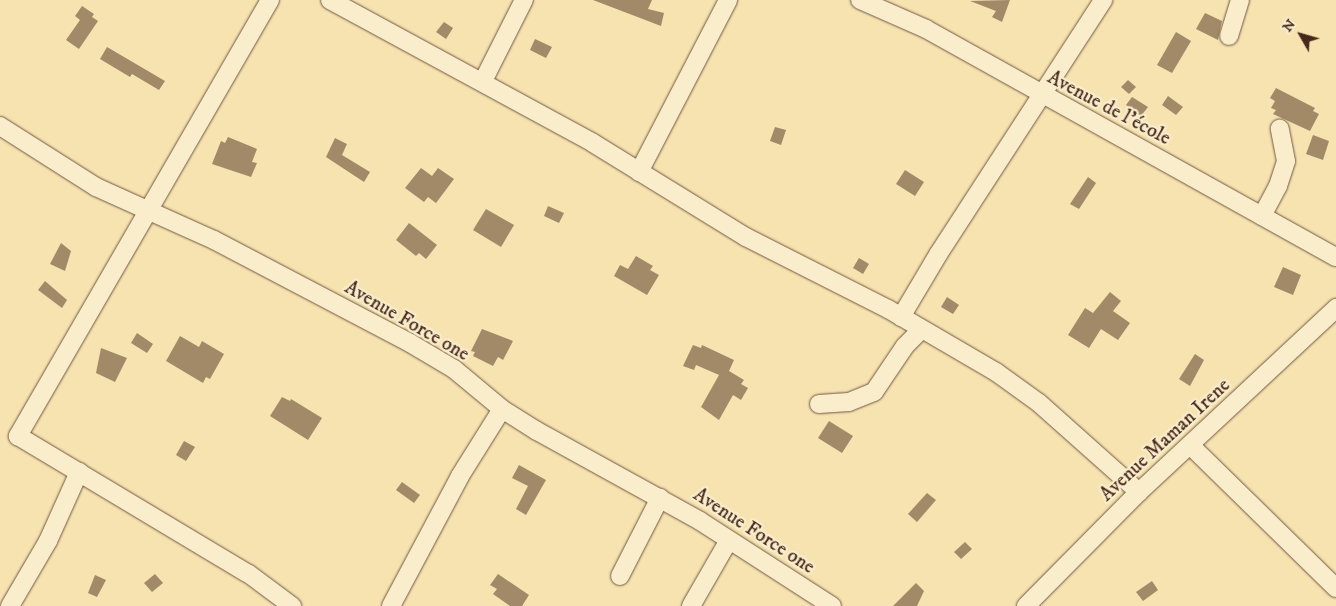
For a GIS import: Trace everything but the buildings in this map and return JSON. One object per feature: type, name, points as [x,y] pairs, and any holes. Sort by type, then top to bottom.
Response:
[{"type":"street","points":[[270,0],[18,436],[249,574],[292,606]]},
{"type":"street","points":[[330,0],[355,5],[746,237],[901,317],[996,372],[1039,403],[1139,492]]},
{"type":"street","points":[[483,81],[524,0]]},
{"type":"street","points":[[639,172],[728,0]]},
{"type":"street","name":"Avenue de l'école","points":[[860,0],[926,29],[1040,95],[1336,257]]},
{"type":"street","points":[[901,317],[1040,95],[1103,0]]},
{"type":"street","points":[[1229,36],[1240,0]]},
{"type":"street","name":"Avenue Force one","points":[[0,126],[96,187],[214,240],[410,343],[454,369],[502,409],[660,498],[832,606]]},
{"type":"street","points":[[1262,216],[1278,186],[1286,161],[1280,129]]},
{"type":"street","name":"Avenue Maman Irene","points":[[1026,606],[1139,492],[1336,308]]},
{"type":"street","points":[[819,404],[849,402],[874,392],[905,346],[921,330]]},
{"type":"street","points":[[391,606],[460,476],[502,409]]},
{"type":"street","points":[[1190,446],[1336,588]]},
{"type":"street","points":[[10,606],[48,541],[79,472]]},
{"type":"street","points":[[620,576],[660,498]]},
{"type":"street","points":[[691,606],[729,540]]}]
